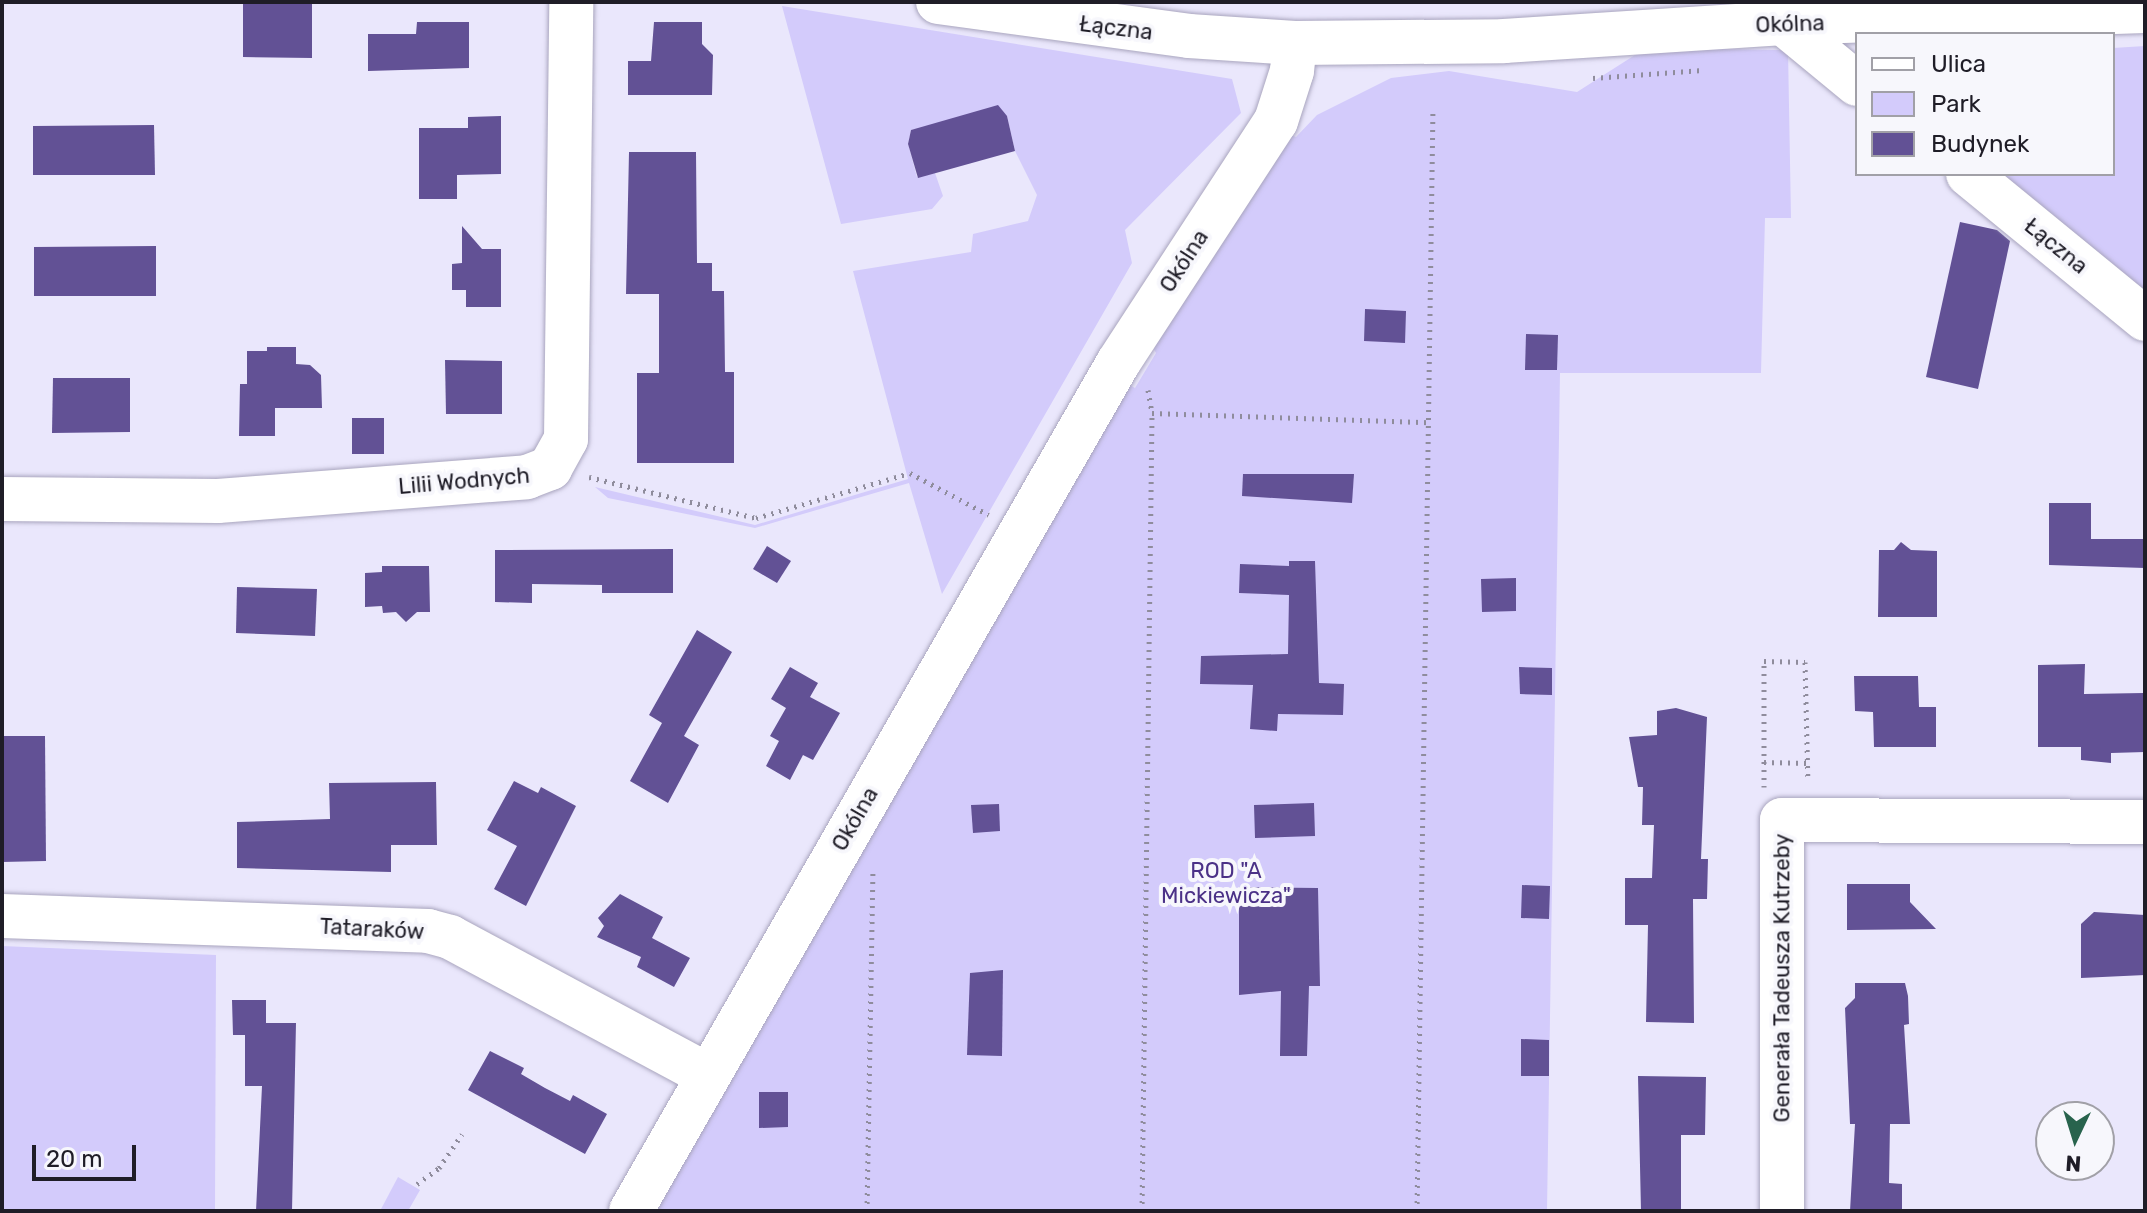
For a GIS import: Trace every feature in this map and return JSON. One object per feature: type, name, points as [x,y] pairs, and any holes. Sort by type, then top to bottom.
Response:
[{"type":"street","name":"Lilii Wodnych","points":[[2,499],[218,501],[527,477],[550,468],[566,439],[571,2]]},
{"type":"street","name":"Łączna","points":[[938,2],[1189,36],[1295,43]]},
{"type":"street","name":"Okólna","points":[[631,1211],[1118,363],[1276,121],[1292,71],[1295,43],[1504,41],[1783,23],[2145,11]]},
{"type":"street","points":[[1783,23],[1855,82]]},
{"type":"street","name":"Łączna","points":[[1970,176],[2145,319]]},
{"type":"street","name":"Generała Tadeusza Kutrzeby","points":[[1782,1211],[1782,820],[2145,822]]},
{"type":"street","name":"Tataraków","points":[[2,916],[428,931],[450,937],[707,1075]]},
{"type":"path","points":[[1417,1211],[1433,110]]},
{"type":"path","points":[[1137,398],[1144,385]]},
{"type":"path","points":[[1142,1211],[1152,413],[1429,422]]},
{"type":"path","points":[[582,476],[756,518],[910,473],[994,517]]},
{"type":"path","points":[[1764,762],[1806,763]]},
{"type":"path","points":[[867,1211],[874,859]]},
{"type":"path","points":[[417,1184],[439,1168],[462,1134]]},
{"type":"green space","points":[[782,6],[1232,79],[1241,113],[1125,230],[1132,263],[942,594],[909,483],[755,528],[608,498],[595,487],[755,525],[908,479],[853,271],[971,252],[973,234],[1028,221],[1037,195],[1015,151],[1007,116],[911,130],[908,144],[917,177],[935,173],[943,196],[932,209],[841,224]]},
{"type":"green space","points":[[2145,46],[2145,302],[1994,176],[2115,176],[2115,48]]},
{"type":"green space","name":"ROD \"A Mickiewicza\"","points":[[1646,48],[1788,50],[1791,218],[1765,218],[1761,373],[1560,373],[1547,1211],[655,1211],[1126,383],[1135,388],[1156,353],[1151,344],[1285,133],[1296,137],[1317,115],[1391,78],[1449,71],[1577,92]]},
{"type":"green space","points":[[2,946],[216,955],[215,1211],[2,1211]]},
{"type":"green space","points":[[398,1177],[420,1190],[408,1211],[380,1211]]},
{"type":"building","points":[[243,2],[312,2],[312,58],[243,57]]},
{"type":"building","points":[[417,22],[469,22],[469,68],[368,71],[368,34],[416,34]]},
{"type":"building","points":[[654,22],[702,22],[702,44],[713,55],[712,95],[628,95],[628,61],[651,61]]},
{"type":"building","points":[[998,105],[1007,116],[1015,151],[918,178],[908,144],[911,130]]},
{"type":"building","points":[[501,116],[501,174],[457,175],[457,199],[419,199],[419,128],[468,128],[468,117]]},
{"type":"building","points":[[154,125],[155,175],[33,175],[33,126]]},
{"type":"building","points":[[629,152],[696,152],[697,263],[712,263],[712,291],[724,291],[725,372],[734,372],[734,463],[637,463],[637,373],[659,373],[659,294],[626,294]]},
{"type":"building","points":[[1960,222],[1997,230],[2010,241],[1978,389],[1926,377]]},
{"type":"building","points":[[462,226],[482,249],[501,249],[501,307],[466,307],[466,290],[452,290],[452,264],[462,263]]},
{"type":"building","points":[[156,246],[156,296],[34,296],[34,247]]},
{"type":"building","points":[[1365,309],[1406,311],[1405,343],[1364,341]]},
{"type":"building","points":[[1526,334],[1558,335],[1557,370],[1525,370]]},
{"type":"building","points":[[267,347],[296,347],[296,364],[310,365],[321,375],[322,408],[275,408],[275,436],[239,436],[240,384],[247,384],[247,351],[267,351]]},
{"type":"building","points":[[445,360],[502,361],[502,414],[446,414]]},
{"type":"building","points":[[53,378],[130,378],[130,432],[52,433]]},
{"type":"building","points":[[352,418],[384,418],[384,454],[352,454]]},
{"type":"building","points":[[1243,474],[1354,474],[1352,503],[1242,496]]},
{"type":"building","points":[[2049,503],[2091,503],[2091,539],[2145,539],[2145,568],[2049,565]]},
{"type":"building","points":[[1901,542],[1911,550],[1937,551],[1937,617],[1878,617],[1879,550],[1894,550]]},
{"type":"building","points":[[767,546],[791,561],[777,583],[753,569]]},
{"type":"building","points":[[673,549],[673,593],[602,593],[602,585],[532,584],[532,603],[495,602],[495,550]]},
{"type":"building","points":[[1289,561],[1315,561],[1319,683],[1344,684],[1343,715],[1278,714],[1277,731],[1250,729],[1253,685],[1200,684],[1201,656],[1288,654],[1289,595],[1239,593],[1240,564],[1289,566]]},
{"type":"building","points":[[382,566],[429,566],[430,612],[417,612],[406,622],[396,612],[383,613],[382,606],[365,607],[365,573],[382,572]]},
{"type":"building","points":[[1516,578],[1516,611],[1482,612],[1481,579]]},
{"type":"building","points":[[237,587],[317,589],[315,636],[236,633]]},
{"type":"building","points":[[697,630],[732,652],[684,736],[699,745],[668,803],[630,781],[662,723],[649,715]]},
{"type":"building","points":[[2085,664],[2084,694],[2144,693],[2145,752],[2111,753],[2111,763],[2081,760],[2081,747],[2038,747],[2038,665]]},
{"type":"building","points":[[790,667],[818,683],[810,697],[840,713],[813,760],[803,755],[790,780],[766,766],[779,741],[770,736],[786,708],[771,699]]},
{"type":"building","points":[[1519,667],[1552,668],[1552,695],[1520,694]]},
{"type":"building","points":[[1854,676],[1918,676],[1919,707],[1936,707],[1936,747],[1874,747],[1873,712],[1855,711]]},
{"type":"building","points":[[1676,708],[1707,717],[1701,859],[1708,859],[1707,899],[1693,899],[1694,1023],[1646,1022],[1648,925],[1625,925],[1625,878],[1652,878],[1654,825],[1642,825],[1643,787],[1638,787],[1629,737],[1657,735],[1657,711]]},
{"type":"building","points":[[2,736],[45,736],[46,861],[2,862]]},
{"type":"building","points":[[514,781],[538,793],[541,787],[576,806],[526,906],[494,889],[517,846],[487,830]]},
{"type":"building","points":[[436,782],[437,845],[391,845],[391,872],[237,868],[237,822],[330,819],[329,783]]},
{"type":"building","points":[[1314,803],[1315,836],[1255,838],[1254,805]]},
{"type":"building","points":[[999,804],[1000,831],[973,833],[971,805]]},
{"type":"building","points":[[1847,884],[1910,884],[1910,902],[1936,929],[1847,930]]},
{"type":"building","points":[[1522,885],[1550,886],[1549,919],[1521,918]]},
{"type":"building","points":[[1239,887],[1318,888],[1320,986],[1309,986],[1307,1056],[1280,1056],[1281,991],[1239,995]]},
{"type":"building","points":[[620,894],[663,917],[652,938],[690,958],[674,987],[637,967],[641,957],[597,937],[604,926],[598,918]]},
{"type":"building","points":[[2094,912],[2145,915],[2145,975],[2081,978],[2081,924]]},
{"type":"building","points":[[1003,970],[1002,1056],[967,1055],[970,973]]},
{"type":"building","points":[[1855,983],[1905,983],[1908,996],[1909,1024],[1904,1025],[1910,1124],[1890,1124],[1889,1183],[1902,1184],[1902,1211],[1850,1211],[1855,1124],[1850,1124],[1845,1008],[1855,998]]},
{"type":"building","points":[[232,1000],[266,1000],[266,1023],[296,1023],[292,1211],[256,1211],[262,1086],[245,1086],[245,1035],[233,1035]]},
{"type":"building","points":[[1521,1039],[1549,1040],[1549,1076],[1521,1076]]},
{"type":"building","points":[[490,1051],[524,1068],[521,1074],[545,1088],[570,1101],[573,1095],[607,1114],[585,1154],[468,1090]]},
{"type":"building","points":[[1638,1076],[1706,1077],[1705,1135],[1681,1135],[1681,1211],[1641,1211]]},
{"type":"building","points":[[759,1092],[788,1092],[788,1127],[759,1128]]}]
